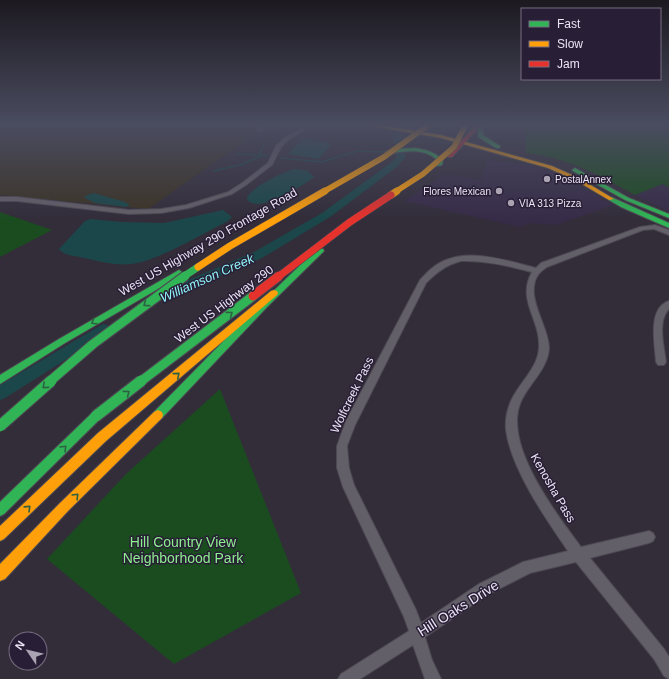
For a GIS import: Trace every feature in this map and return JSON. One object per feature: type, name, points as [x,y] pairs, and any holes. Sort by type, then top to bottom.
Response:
[{"type":"main road","name":"West US Highway 290 Frontage Road","points":[[0,380],[69,337],[381,156]]},
{"type":"main road","points":[[0,426],[93,344],[177,281],[230,246],[386,156]]},
{"type":"main road","points":[[434,156],[438,157],[440,160],[439,165]]},
{"type":"main road","name":"West US Highway 290","points":[[0,510],[96,416],[350,222],[423,174],[444,156]]},
{"type":"main road","points":[[439,165],[450,156]]},
{"type":"main road","points":[[521,156],[583,174],[627,198],[658,213],[669,216]]},
{"type":"main road","points":[[541,161],[577,179],[612,200],[644,216],[669,226]]},
{"type":"main road","name":"West US Highway 290","points":[[0,574],[30,541],[251,320],[274,293],[326,246],[368,214],[431,174],[439,165]]},
{"type":"main road","points":[[612,200],[653,216],[657,215],[658,213]]},
{"type":"main road","points":[[0,535],[102,437],[274,293]]},
{"type":"main road","points":[[0,516],[27,485]]},
{"type":"street","points":[[0,199],[17,199],[129,212],[161,211],[187,207],[230,193],[270,164],[275,156]]},
{"type":"street","points":[[536,271],[544,265],[642,228],[655,227],[669,233]]},
{"type":"street","name":"Wolfcreek Pass","points":[[433,679],[425,661],[411,615],[349,487],[343,468],[342,446],[357,410],[423,282],[431,272],[442,264],[455,260],[472,258],[502,262],[536,271]]},
{"type":"street","name":"Kenosha Pass","points":[[536,271],[529,286],[529,294],[542,335],[544,349],[536,369],[520,391],[513,405],[511,422],[514,439],[522,464],[542,501],[577,554],[659,654],[669,671]]},
{"type":"street","points":[[661,362],[658,322],[661,312],[669,304]]},
{"type":"street","name":"Hill Oaks Drive","points":[[346,679],[484,589],[528,567],[649,537]]},
{"type":"shaded area","points":[[0,156],[224,156],[148,209],[0,195]]},
{"type":"shaded area","points":[[298,156],[322,156],[319,159]]},
{"type":"shaded area","points":[[487,160],[525,164],[548,170],[561,175],[613,205],[556,225],[532,223],[520,227],[405,201],[445,174],[481,180]]},
{"type":"shaded area","points":[[295,169],[308,171],[314,177],[303,185],[271,201],[258,204],[247,200],[248,196],[259,186],[283,173]]},
{"type":"shaded area","points":[[669,182],[669,212],[635,195]]},
{"type":"shaded area","points":[[94,193],[125,202],[130,205],[126,207],[95,203],[85,198],[85,196]]},
{"type":"shaded area","points":[[223,210],[232,217],[228,221],[193,240],[152,259],[140,262],[130,264],[107,263],[67,254],[59,249],[85,221],[91,219],[122,222],[164,223]]},
{"type":"green space","points":[[544,156],[669,156],[669,187],[662,184],[635,195],[583,168]]},
{"type":"green space","points":[[0,212],[52,230],[0,257]]},
{"type":"green space","name":"Hill Country View Neighborhood Park","points":[[220,389],[301,593],[174,664],[47,559],[126,474]]},
{"type":"waterway","points":[[214,171],[243,164],[261,156]]},
{"type":"waterway","points":[[281,158],[322,162],[342,156]]},
{"type":"waterway","name":"Williamson Creek","points":[[169,293],[258,255],[326,215],[395,164],[402,156]]},
{"type":"waterway","name":"Williamson Creek","points":[[0,393],[103,329]]},
{"type":"traffic: fast","points":[[435,156],[440,160],[439,165]]},
{"type":"traffic: fast","points":[[575,170],[627,199],[669,216]]},
{"type":"traffic: fast","points":[[611,199],[623,206],[669,226]]},
{"type":"traffic: fast","points":[[158,415],[264,305],[320,251]]},
{"type":"traffic: fast","points":[[0,426],[93,344],[198,267]]},
{"type":"traffic: fast","points":[[0,380],[62,341],[179,273]]},
{"type":"traffic: fast","points":[[96,416],[253,296]]},
{"type":"traffic: fast","points":[[0,510],[96,416]]},
{"type":"traffic: slow","points":[[198,267],[230,246],[386,156]]},
{"type":"traffic: slow","points":[[391,195],[423,174],[444,156]]},
{"type":"traffic: slow","points":[[509,156],[550,167],[577,179],[611,199]]},
{"type":"traffic: slow","points":[[0,535],[102,437],[274,293]]},
{"type":"traffic: slow","points":[[0,574],[64,507],[158,415]]},
{"type":"traffic: jam","points":[[253,296],[350,222],[391,195]]},
{"type":"place","name":"PostalAnnex","points":[[547,179]]},
{"type":"place","name":"Flores Mexican","points":[[499,191]]},
{"type":"place","name":"VIA 313 Pizza","points":[[511,203]]}]
